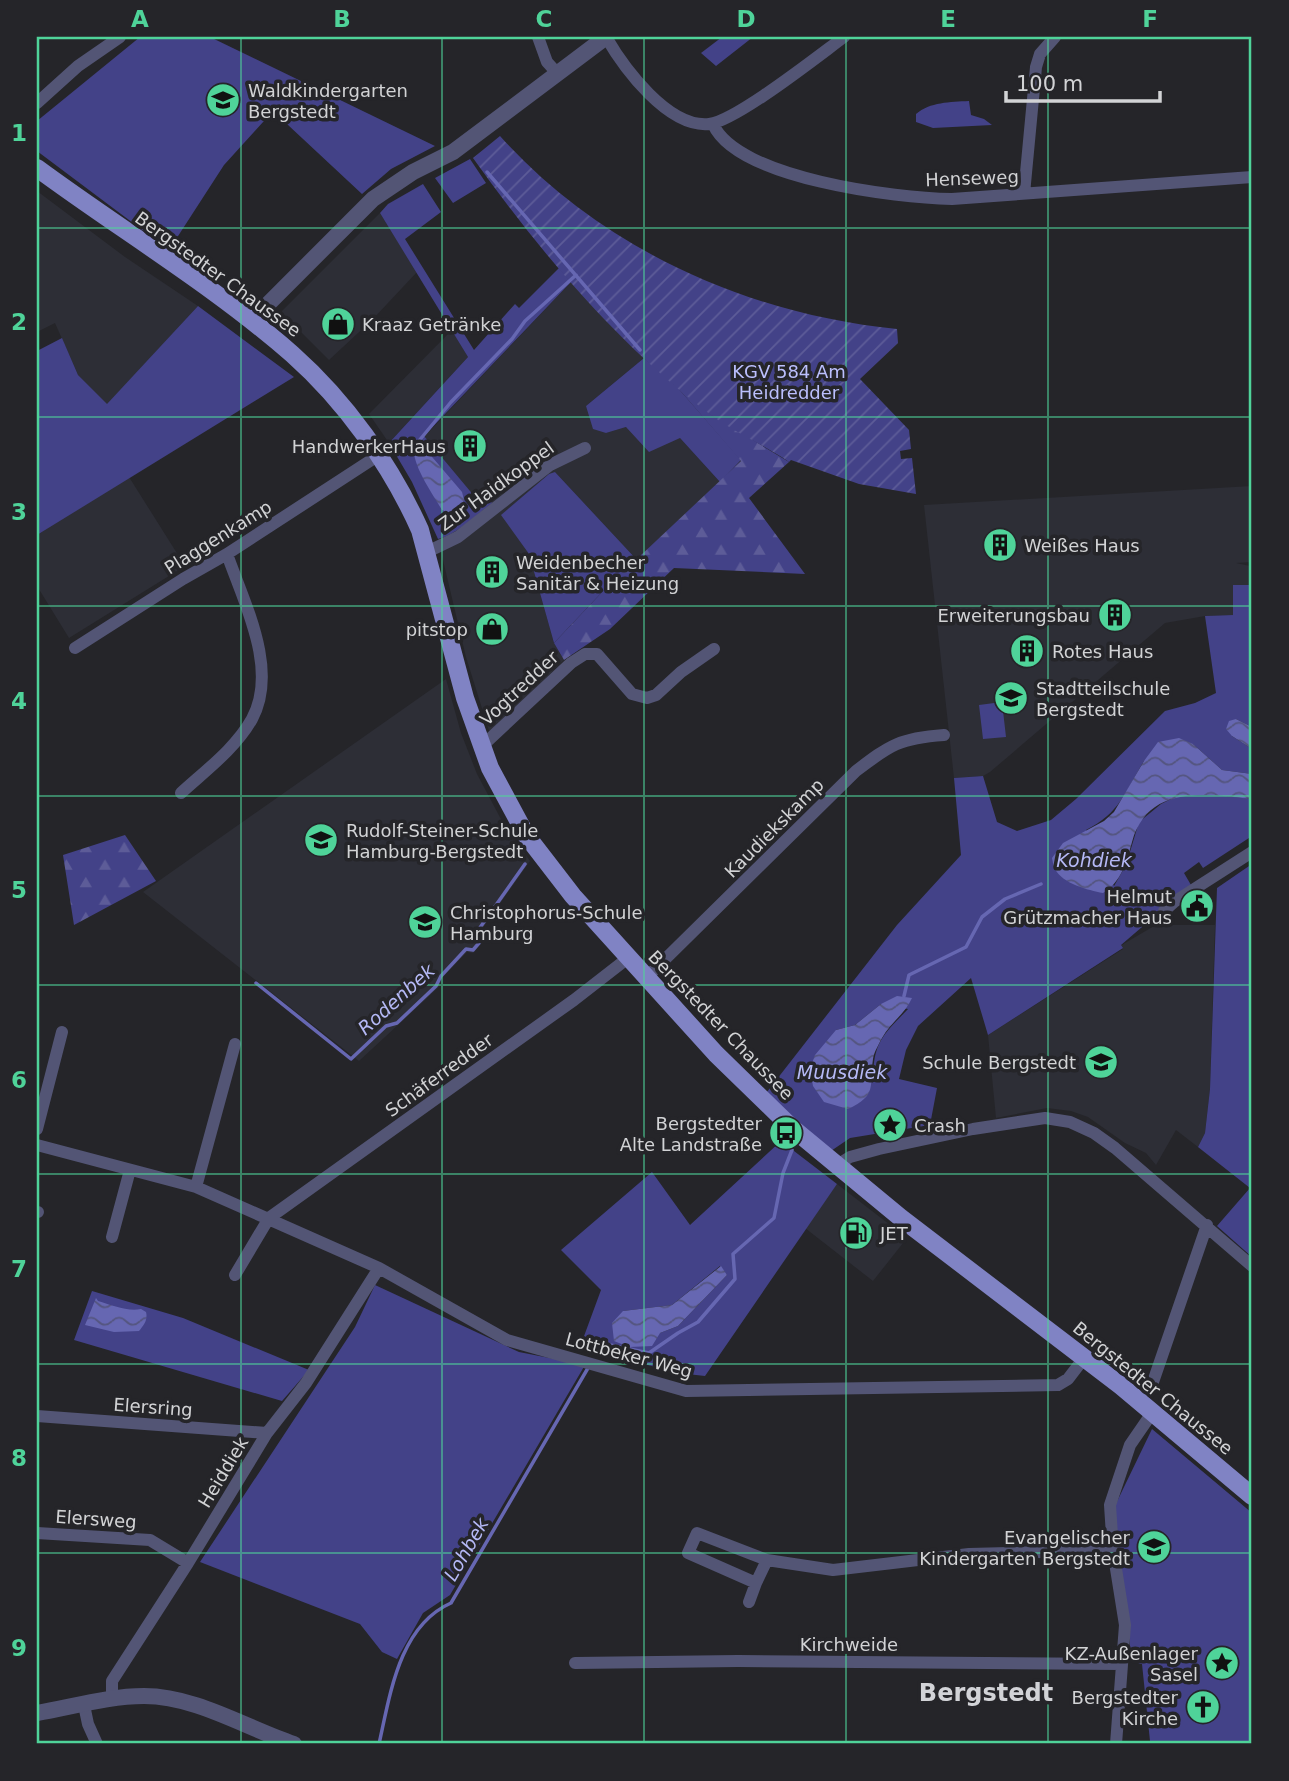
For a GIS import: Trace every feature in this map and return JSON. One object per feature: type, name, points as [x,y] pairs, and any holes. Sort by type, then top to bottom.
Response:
[{"type":"main road","name":"Bergstedter Chaussee","points":[[37,168],[251,321],[299,361],[333,397],[379,455],[412,512],[427,552],[481,747],[514,816],[539,854],[646,978],[760,1099],[837,1165],[901,1218],[1084,1358],[1252,1496]]},
{"type":"street","points":[[37,103],[78,66],[120,37]]},
{"type":"street","points":[[538,37],[547,62],[557,73]]},
{"type":"street","points":[[251,321],[373,199],[413,172],[453,152],[606,37],[632,74],[671,112],[690,122],[713,124],[726,119],[844,37]]},
{"type":"street","points":[[1024,194],[1036,67],[1040,54],[1055,37]]},
{"type":"street","name":"Henseweg","points":[[713,124],[718,135],[748,155],[793,174],[844,188],[932,199],[1252,177]]},
{"type":"street","name":"Zur Haidkoppel","points":[[427,552],[458,537],[550,465],[584,448]]},
{"type":"street","name":"Plaggenkamp","points":[[75,648],[227,554],[379,455]]},
{"type":"street","points":[[181,793],[239,736],[252,719],[264,675],[259,649],[227,554]]},
{"type":"street","name":"Vogtredder","points":[[481,747],[571,663],[585,654],[597,654],[632,694],[647,698],[656,695],[681,672],[713,649]]},
{"type":"street","name":"Kaudiekskamp","points":[[646,978],[856,771],[888,748],[912,738],[944,735]]},
{"type":"street","points":[[1164,911],[1252,852]]},
{"type":"street","name":"Schäferredder","points":[[269,1218],[628,958]]},
{"type":"street","points":[[37,1129],[62,1032]]},
{"type":"street","points":[[196,1187],[235,1044]]},
{"type":"street","points":[[837,1165],[857,1154],[974,1129],[1045,1118],[1070,1122],[1094,1133],[1115,1148],[1252,1266]]},
{"type":"street","name":"Lottbeker Weg","points":[[37,1145],[196,1187],[379,1268],[507,1340],[686,1391],[1058,1385],[1068,1379],[1084,1358]]},
{"type":"street","points":[[113,1237],[130,1170]]},
{"type":"street","points":[[235,1275],[269,1218]]},
{"type":"street","points":[[1116,1744],[1125,1625],[1113,1550],[1110,1505],[1207,1225]]},
{"type":"street","name":"Heiddiek","points":[[112,1700],[112,1681],[267,1433],[306,1383],[379,1268]]},
{"type":"street","name":"Elersring","points":[[37,1416],[267,1433]]},
{"type":"street","name":"Elersweg","points":[[37,1533],[150,1541],[188,1563]]},
{"type":"street","points":[[756,1583],[688,1553],[697,1533],[767,1560],[833,1570],[969,1554],[1113,1550]]},
{"type":"street","points":[[749,1602],[767,1560]]},
{"type":"street","name":"Kirchweide","points":[[575,1664],[750,1661],[1122,1664]]},
{"type":"street","points":[[37,1713],[146,1696],[178,1701],[293,1744]]},
{"type":"street","points":[[84,1705],[88,1724],[97,1744]]},
{"type":"shaded area","points":[[37,191],[125,257],[198,306],[107,405],[78,375],[55,323],[37,332]]},
{"type":"shaded area","points":[[380,213],[417,272],[372,320],[329,360],[281,312]]},
{"type":"shaded area","points":[[571,282],[644,358],[586,406],[606,433],[626,427],[680,438],[720,482],[637,560],[555,472],[502,515],[529,554],[554,643],[564,660],[490,734],[466,657],[438,539],[445,537],[475,498],[424,437]]},
{"type":"shaded area","points":[[452,330],[468,357],[389,443],[369,414]]},
{"type":"shaded area","points":[[129,477],[185,566],[69,638],[37,586],[37,535]]},
{"type":"shaded area","name":"Stadtteilschule Bergstedt","points":[[1252,486],[1252,562],[1236,563],[1250,566],[1250,585],[1233,585],[1233,615],[1205,616],[1165,623],[990,772],[983,776],[954,778],[924,505]]},
{"type":"shaded area","name":"Rudolf-Steiner-Schule Hamburg-Bergstedt","points":[[446,679],[461,733],[477,774],[503,823],[530,861],[482,929],[482,943],[473,953],[467,952],[443,977],[439,987],[359,1061],[143,892]]},
{"type":"shaded area","name":"Schule Bergstedt","points":[[1166,919],[1172,925],[1215,925],[1210,1089],[1205,1133],[1198,1147],[1176,1130],[1156,1165],[1146,1153],[1125,1143],[1088,1117],[1071,1111],[1047,1108],[996,1118],[988,1035],[1123,949],[1120,946]]},
{"type":"shaded area","name":"JET","points":[[837,1184],[907,1238],[873,1281],[805,1228]]},
{"type":"green space","points":[[140,37],[210,37],[435,146],[391,169],[362,194],[273,111],[224,165],[169,250],[37,151],[37,121]]},
{"type":"green space","points":[[722,37],[753,37],[716,66],[701,53]]},
{"type":"green space","points":[[969,101],[971,115],[992,125],[933,128],[916,122],[916,114],[928,107]]},
{"type":"green space","name":"KGV 584 Am Heidredder","points":[[500,136],[540,176],[584,212],[631,243],[680,269],[732,291],[786,308],[841,321],[897,329],[898,343],[860,379],[909,430],[911,449],[900,451],[901,459],[912,458],[916,494],[859,484],[791,460],[789,462],[711,415],[677,388],[612,328],[582,295],[525,228],[473,158]]},
{"type":"green space","points":[[470,159],[486,183],[453,203],[435,178]]},
{"type":"green space","points":[[423,184],[441,212],[405,239],[474,350],[515,304],[519,308],[559,268],[571,282],[424,436],[475,497],[483,491],[492,503],[460,529],[438,539],[412,482],[389,443],[468,357],[380,213],[388,204]],"holes":[[[418,442],[453,484],[461,507],[453,512]]]},
{"type":"green space","points":[[198,306],[294,377],[37,535],[37,351],[62,338],[78,375],[107,404]]},
{"type":"green space","points":[[644,358],[678,388],[741,460],[720,482],[680,438],[649,452],[626,427],[606,433],[593,429],[586,406]]},
{"type":"green space","points":[[678,388],[713,416],[789,462],[749,498],[805,574],[674,568],[610,629],[564,660],[554,643],[605,589],[741,461]]},
{"type":"green space","points":[[555,472],[637,560],[605,589],[554,643],[529,554],[501,515],[549,474]]},
{"type":"green space","points":[[1233,585],[1252,585],[1252,727],[1236,719],[1232,736],[1252,749],[1252,774],[1222,770],[1193,744],[1144,761],[1114,809],[1086,830],[1114,886],[1126,865],[1139,822],[1161,804],[1177,796],[1200,793],[1252,799],[1252,836],[1203,868],[1199,862],[1184,873],[1191,885],[1121,945],[1123,948],[988,1035],[971,978],[918,1026],[906,1050],[899,1079],[937,1088],[930,1125],[850,1138],[828,1153],[763,1097],[897,925],[961,855],[954,778],[983,776],[997,822],[1017,831],[1051,820],[1165,711],[1195,703],[1216,693],[1205,616],[1233,615]],"holes":[[[881,1004],[908,1009],[880,1042],[875,1058],[873,1083],[836,1030],[855,1025]]]},
{"type":"green space","points":[[1002,702],[1006,737],[983,739],[979,705]]},
{"type":"green space","points":[[125,835],[156,881],[74,925],[63,855]]},
{"type":"green space","points":[[1252,864],[1252,1257],[1217,1226],[1250,1188],[1198,1147],[1205,1133],[1210,1089],[1217,888]]},
{"type":"green space","points":[[781,1141],[837,1184],[705,1376],[678,1373],[580,1347],[601,1290],[561,1250],[652,1172],[690,1225]],"holes":[[[720,1266],[727,1275],[678,1326],[660,1333],[623,1311],[672,1305]]]},
{"type":"green space","points":[[375,1285],[519,1352],[585,1365],[450,1595],[423,1613],[397,1659],[382,1652],[360,1624],[200,1562],[355,1327]]},
{"type":"green space","points":[[92,1291],[183,1318],[309,1370],[282,1401],[74,1340]]},
{"type":"green space","points":[[1152,1429],[1252,1513],[1252,1744],[1148,1744],[1150,1741],[1142,1664],[1130,1661],[1130,1623],[1111,1514]]},
{"type":"water","points":[[416,442],[421,444],[462,492],[464,500],[461,507],[449,513],[442,510],[417,466],[414,449]]},
{"type":"water","points":[[1236,719],[1252,727],[1252,749],[1226,729],[1229,721]]},
{"type":"water","name":"Kohdiek","points":[[1179,738],[1193,744],[1222,770],[1252,774],[1252,799],[1198,795],[1165,802],[1151,810],[1140,823],[1122,871],[1115,883],[1103,893],[1064,879],[1055,869],[1052,858],[1063,843],[1104,821],[1114,812],[1158,742]]},
{"type":"water","name":"Muusdiek","points":[[897,996],[912,998],[885,1033],[875,1051],[868,1094],[848,1109],[824,1102],[813,1086],[810,1069],[815,1055],[836,1030],[855,1025],[881,1004]]},
{"type":"water","points":[[721,1266],[727,1275],[678,1326],[660,1333],[652,1346],[629,1347],[614,1341],[612,1323],[623,1311],[672,1305]]},
{"type":"water","points":[[96,1298],[119,1308],[141,1309],[146,1312],[145,1322],[139,1331],[114,1332],[85,1325]]},
{"type":"waterway","points":[[487,172],[640,350]]},
{"type":"waterway","points":[[418,442],[451,402],[512,339],[525,321],[576,275]]},
{"type":"waterway","name":"Rodenbek","points":[[256,983],[351,1059],[386,1026],[397,1023],[436,986],[441,976],[466,949],[473,950],[479,943],[479,929],[525,864]]},
{"type":"waterway","name":"Lohbek","points":[[904,996],[909,975],[966,947],[982,917],[1005,899],[1041,884]]},
{"type":"waterway","name":"Lohbek","points":[[610,1345],[649,1353],[698,1322],[735,1279],[733,1254],[774,1218],[783,1173],[792,1150]]},
{"type":"waterway","name":"Lohbek","points":[[379,1744],[393,1684],[408,1645],[419,1628],[433,1614],[451,1603],[588,1368]]},
{"type":"place","name":"Waldkindergarten Bergstedt","points":[[223,100]]},
{"type":"place","name":"Kraaz Getränke","points":[[338,324]]},
{"type":"place","name":"HandwerkerHaus","points":[[470,446]]},
{"type":"place","name":"Weißes Haus","points":[[1000,545]]},
{"type":"place","name":"Weidenbecher Sanitär & Heizung","points":[[492,572]]},
{"type":"place","name":"Erweiterungsbau","points":[[1115,615]]},
{"type":"place","name":"pitstop","points":[[492,629]]},
{"type":"place","name":"Rotes Haus","points":[[1027,651]]},
{"type":"place","name":"Stadtteilschule Bergstedt","points":[[1011,698]]},
{"type":"place","name":"Rudolf-Steiner-Schule Hamburg-Bergstedt","points":[[321,840]]},
{"type":"place","name":"Helmut Grützmacher Haus","points":[[1197,906]]},
{"type":"place","name":"Christophorus-Schule Hamburg","points":[[425,922]]},
{"type":"place","name":"Schule Bergstedt","points":[[1101,1062]]},
{"type":"place","name":"Crash","points":[[890,1125]]},
{"type":"place","name":"Bergstedter Alte Landstraße","points":[[786,1133]]},
{"type":"place","name":"JET","points":[[856,1233]]},
{"type":"place","name":"Evangelischer Kindergarten Bergstedt","points":[[1154,1547]]},
{"type":"place","name":"KZ-Außenlager Sasel","points":[[1222,1663]]},
{"type":"place","name":"Bergstedter Kirche","points":[[1203,1707]]},
{"type":"district","name":"Bergstedt","points":[[986,1693]]}]
